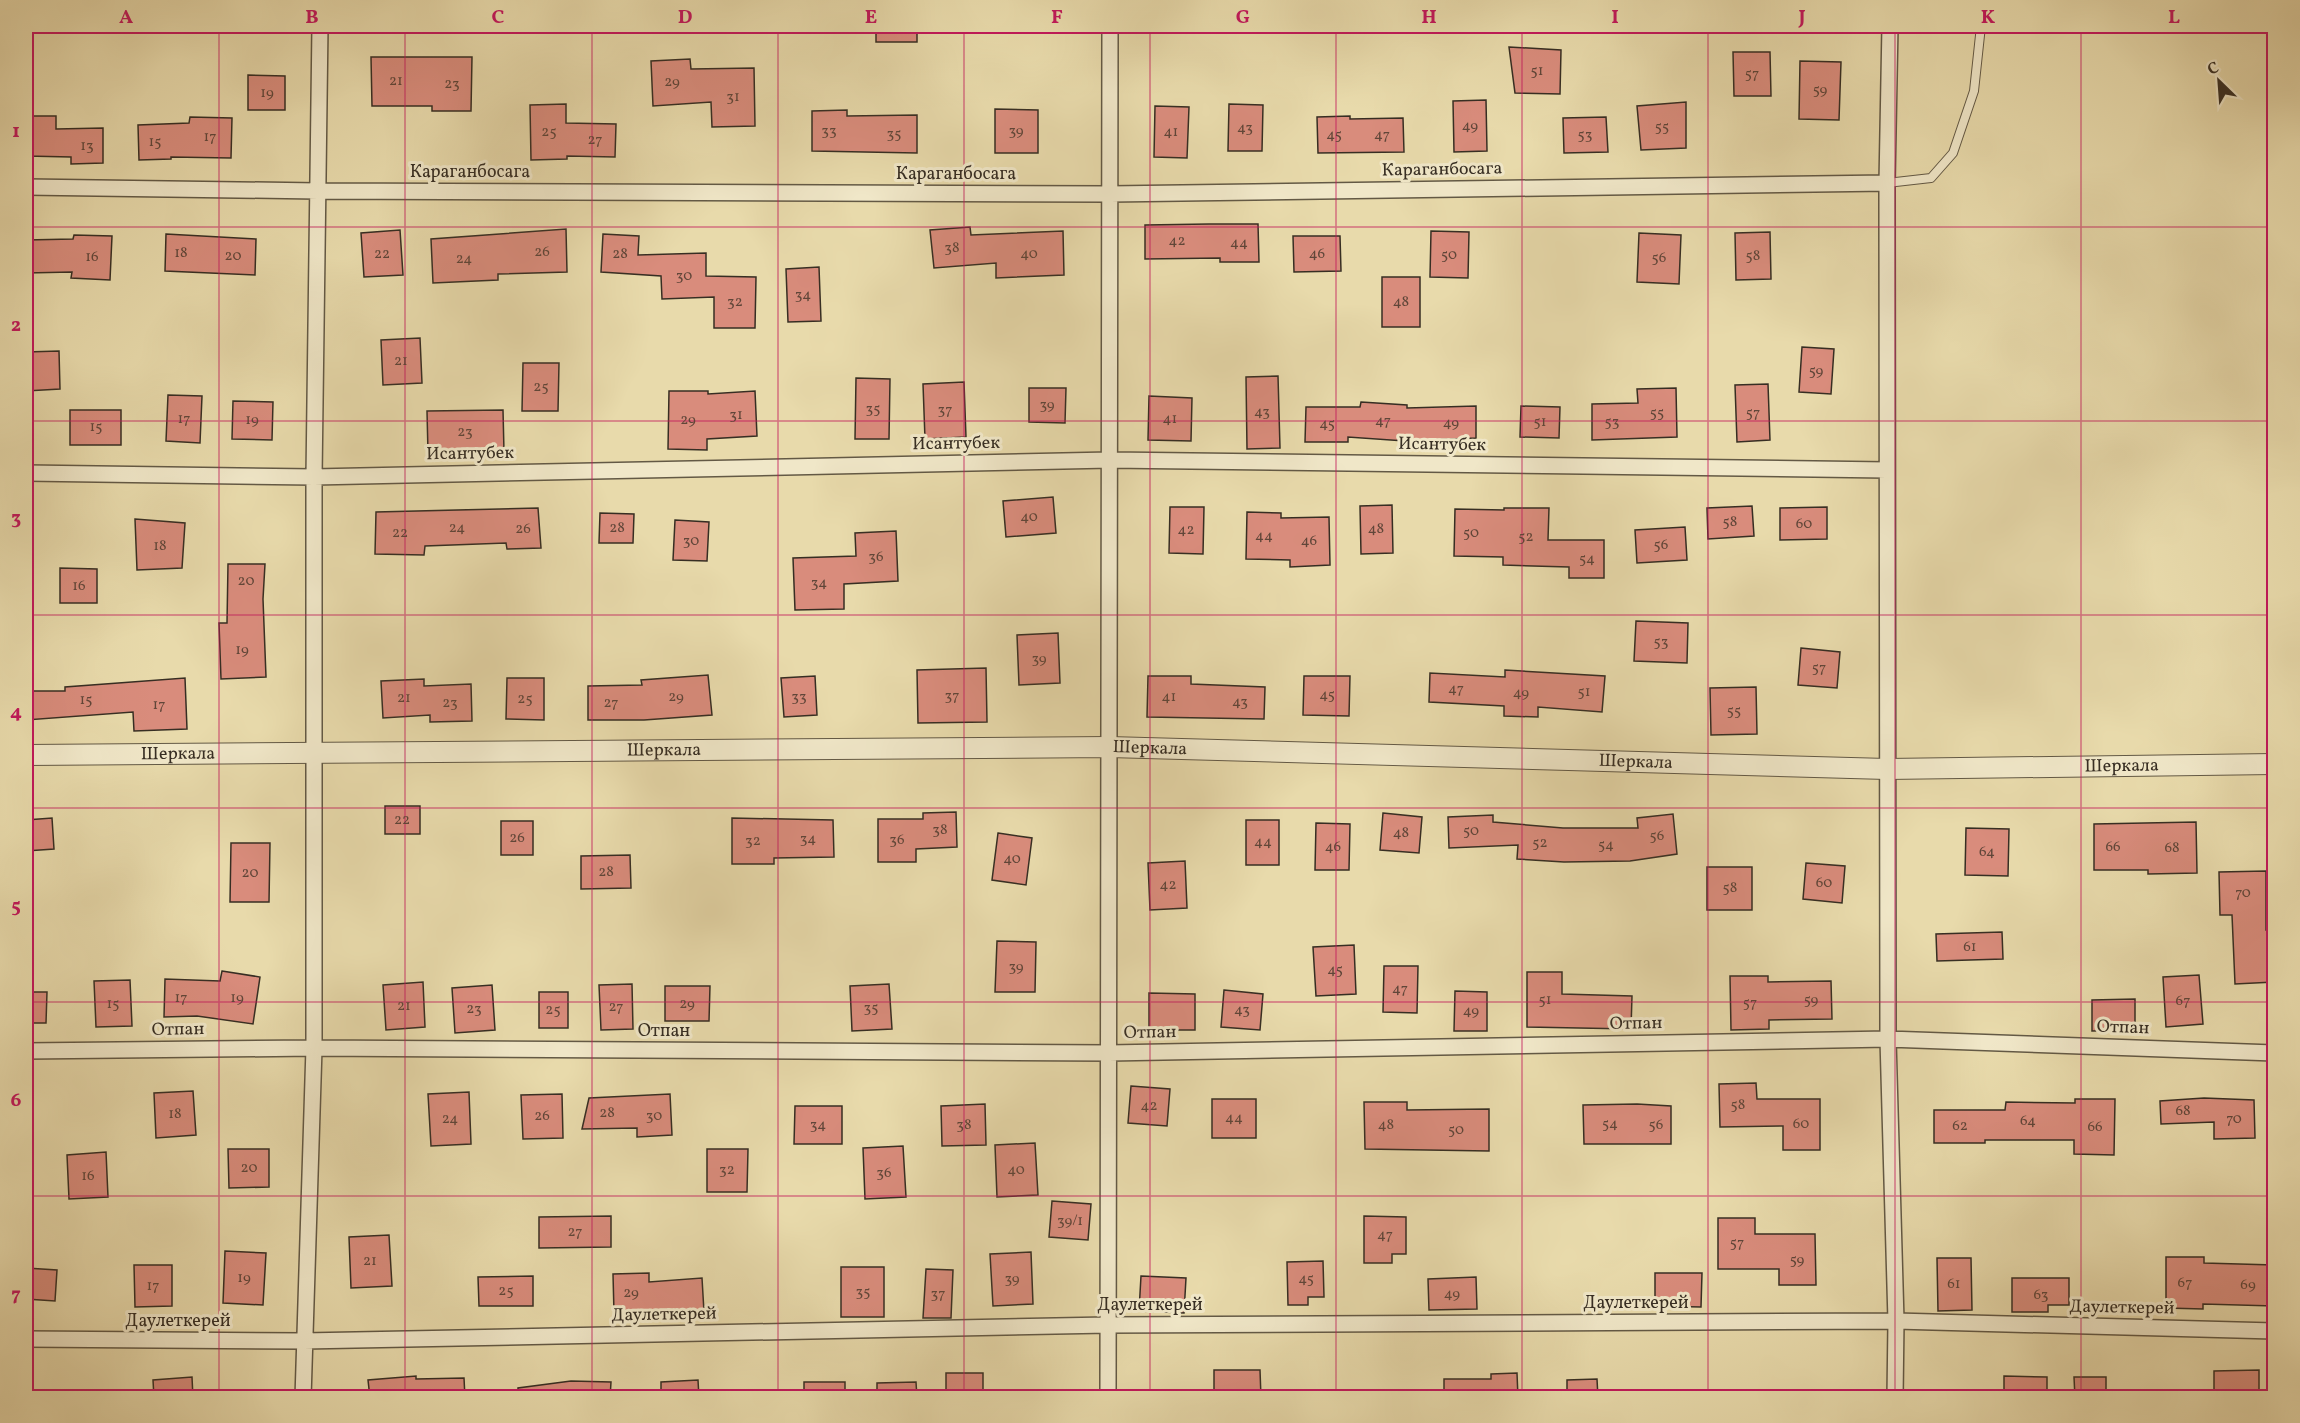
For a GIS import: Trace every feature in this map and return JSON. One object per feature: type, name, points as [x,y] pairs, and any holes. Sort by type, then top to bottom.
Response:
[{"type":"street","points":[[303,1398],[314,1048],[315,477],[320,26]]},
{"type":"street","points":[[1108,1398],[1110,26]]},
{"type":"street","points":[[1890,26],[1887,183],[1887,1039],[1896,1322],[1894,1398]]},
{"type":"street","name":"Караганбосага","points":[[26,187],[318,191],[1110,194],[1887,183]]},
{"type":"street","name":"Исантубек","points":[[26,473],[315,477],[1110,460],[1887,470]]},
{"type":"street","name":"Шеркала","points":[[26,755],[1109,747],[1887,769],[2274,764]]},
{"type":"street","name":"Отпан","points":[[26,1051],[314,1048],[1109,1053],[1887,1039],[2274,1053]]},
{"type":"street","name":"Даулеткерей","points":[[26,1339],[304,1341],[1108,1325],[1896,1322],[2274,1331]]},
{"type":"lane","points":[[1887,183],[1931,178],[1953,153],[1974,92],[1981,26]]},
{"type":"building","points":[[876,26],[917,26],[917,42],[876,42]]},
{"type":"building","points":[[1509,47],[1561,50],[1560,94],[1515,93]]},
{"type":"building","points":[[1733,52],[1770,52],[1771,96],[1734,96]]},
{"type":"building","points":[[371,57],[472,57],[471,111],[432,111],[432,106],[372,106]]},
{"type":"building","points":[[690,59],[691,69],[754,68],[755,126],[712,127],[711,102],[653,106],[651,61]]},
{"type":"building","points":[[1800,61],[1841,62],[1839,120],[1799,119]]},
{"type":"building","points":[[248,75],[285,76],[285,110],[248,110]]},
{"type":"building","points":[[1486,100],[1487,151],[1454,152],[1453,101]]},
{"type":"building","points":[[1686,102],[1686,148],[1641,150],[1637,106]]},
{"type":"building","points":[[566,104],[566,123],[616,124],[615,157],[567,156],[567,159],[531,160],[530,105]]},
{"type":"building","points":[[1229,104],[1263,105],[1262,151],[1228,151]]},
{"type":"building","points":[[1155,106],[1189,107],[1187,158],[1154,157]]},
{"type":"building","points":[[995,109],[1038,110],[1038,153],[995,153]]},
{"type":"building","points":[[847,110],[847,116],[917,115],[917,153],[812,151],[812,111]]},
{"type":"building","points":[[26,116],[56,116],[56,129],[103,128],[103,163],[71,164],[71,157],[26,156]]},
{"type":"building","points":[[1350,116],[1350,119],[1403,118],[1404,152],[1318,153],[1317,117]]},
{"type":"building","points":[[190,117],[232,118],[231,158],[171,157],[171,159],[139,160],[138,125],[189,123]]},
{"type":"building","points":[[1606,117],[1608,152],[1564,153],[1563,118]]},
{"type":"building","points":[[1258,224],[1259,262],[1220,262],[1220,258],[1145,259],[1145,225]]},
{"type":"building","points":[[970,227],[971,235],[1063,231],[1064,275],[996,278],[996,263],[934,268],[930,230]]},
{"type":"building","points":[[566,229],[567,272],[498,274],[498,280],[433,283],[431,239]]},
{"type":"building","points":[[400,230],[403,275],[364,277],[361,233]]},
{"type":"building","points":[[1431,231],[1469,232],[1468,278],[1430,277]]},
{"type":"building","points":[[1770,232],[1771,279],[1736,280],[1735,233]]},
{"type":"building","points":[[1639,233],[1681,235],[1679,284],[1637,282]]},
{"type":"building","points":[[166,234],[256,239],[255,275],[165,271]]},
{"type":"building","points":[[603,234],[639,236],[638,255],[706,253],[706,276],[756,277],[755,328],[714,328],[714,297],[662,299],[661,276],[601,272]]},
{"type":"building","points":[[74,235],[112,236],[110,280],[71,278],[72,272],[26,273],[26,240],[73,239]]},
{"type":"building","points":[[1293,236],[1340,236],[1341,271],[1294,272]]},
{"type":"building","points":[[819,267],[821,321],[788,322],[786,269]]},
{"type":"building","points":[[1382,277],[1420,277],[1420,327],[1382,327]]},
{"type":"building","points":[[420,338],[422,383],[383,385],[381,340]]},
{"type":"building","points":[[1802,347],[1834,349],[1831,394],[1799,392]]},
{"type":"building","points":[[59,351],[60,389],[26,391],[26,352]]},
{"type":"building","points":[[523,363],[559,363],[558,411],[522,411]]},
{"type":"building","points":[[1278,376],[1280,448],[1247,449],[1246,377]]},
{"type":"building","points":[[856,378],[890,379],[889,439],[855,439]]},
{"type":"building","points":[[964,382],[966,437],[925,439],[923,384]]},
{"type":"building","points":[[1768,384],[1770,440],[1737,442],[1735,385]]},
{"type":"building","points":[[1029,388],[1066,388],[1065,423],[1029,422]]},
{"type":"building","points":[[1676,388],[1677,437],[1592,440],[1592,404],[1638,403],[1637,389]]},
{"type":"building","points":[[669,391],[708,391],[708,394],[755,391],[757,436],[707,439],[707,450],[668,449]]},
{"type":"building","points":[[168,395],[202,396],[200,443],[166,441]]},
{"type":"building","points":[[1149,396],[1192,398],[1191,441],[1148,440]]},
{"type":"building","points":[[233,401],[273,402],[272,440],[232,439]]},
{"type":"building","points":[[1361,402],[1407,405],[1407,408],[1476,406],[1476,438],[1405,441],[1348,437],[1348,442],[1305,442],[1306,407],[1360,407]]},
{"type":"building","points":[[1521,406],[1560,407],[1559,438],[1520,437]]},
{"type":"building","points":[[70,410],[121,410],[121,445],[70,445]]},
{"type":"building","points":[[503,410],[504,452],[428,453],[427,411]]},
{"type":"building","points":[[1053,497],[1056,533],[1006,537],[1003,501]]},
{"type":"building","points":[[1392,505],[1393,553],[1361,554],[1360,506]]},
{"type":"building","points":[[1752,506],[1754,536],[1708,539],[1707,508]]},
{"type":"building","points":[[1170,507],[1204,507],[1203,554],[1169,553]]},
{"type":"building","points":[[1827,507],[1827,539],[1780,540],[1780,508]]},
{"type":"building","points":[[538,508],[541,548],[507,549],[506,543],[425,546],[424,555],[375,554],[376,512]]},
{"type":"building","points":[[1504,508],[1549,508],[1548,540],[1604,540],[1604,578],[1569,578],[1569,567],[1503,565],[1503,557],[1454,556],[1455,509],[1504,510]]},
{"type":"building","points":[[1247,512],[1281,513],[1281,518],[1329,517],[1330,565],[1290,567],[1290,560],[1246,559]]},
{"type":"building","points":[[600,513],[634,514],[633,543],[599,543]]},
{"type":"building","points":[[135,519],[185,523],[182,568],[137,570]]},
{"type":"building","points":[[675,520],[709,522],[707,561],[673,560]]},
{"type":"building","points":[[1685,527],[1687,560],[1637,563],[1635,530]]},
{"type":"building","points":[[896,531],[898,581],[844,584],[844,609],[795,610],[793,558],[856,556],[855,533]]},
{"type":"building","points":[[228,564],[265,564],[263,599],[266,677],[221,679],[219,623],[227,623]]},
{"type":"building","points":[[60,568],[97,569],[97,603],[60,603]]},
{"type":"building","points":[[1636,621],[1688,623],[1687,663],[1634,661]]},
{"type":"building","points":[[1058,633],[1060,683],[1019,685],[1017,635]]},
{"type":"building","points":[[1801,648],[1840,652],[1837,688],[1798,685]]},
{"type":"building","points":[[986,668],[987,722],[918,723],[917,670]]},
{"type":"building","points":[[1505,670],[1605,676],[1602,712],[1538,707],[1538,717],[1504,716],[1504,706],[1429,702],[1430,673],[1505,677]]},
{"type":"building","points":[[708,675],[712,715],[644,720],[588,720],[588,686],[642,685],[641,680]]},
{"type":"building","points":[[815,676],[817,715],[784,717],[781,678]]},
{"type":"building","points":[[1148,676],[1191,676],[1191,684],[1265,687],[1264,719],[1147,717]]},
{"type":"building","points":[[1304,676],[1350,676],[1349,716],[1303,715]]},
{"type":"building","points":[[185,678],[187,729],[134,731],[133,712],[26,720],[26,691],[65,691],[65,687]]},
{"type":"building","points":[[507,678],[544,678],[544,720],[506,719]]},
{"type":"building","points":[[424,679],[424,686],[471,684],[472,721],[430,722],[430,715],[383,718],[381,681]]},
{"type":"building","points":[[1756,687],[1757,734],[1711,735],[1710,688]]},
{"type":"building","points":[[385,806],[420,806],[420,834],[385,834]]},
{"type":"building","points":[[956,812],[957,847],[916,849],[916,862],[878,862],[878,819],[923,819],[923,813]]},
{"type":"building","points":[[1383,813],[1422,817],[1419,853],[1380,850]]},
{"type":"building","points":[[1673,814],[1677,854],[1630,861],[1564,862],[1517,859],[1518,845],[1449,848],[1448,817],[1493,815],[1493,822],[1563,828],[1638,828],[1637,818]]},
{"type":"building","points":[[52,818],[54,849],[26,851],[26,820]]},
{"type":"building","points":[[732,818],[833,820],[834,857],[774,858],[774,864],[732,864]]},
{"type":"building","points":[[1246,820],[1279,820],[1279,865],[1246,865]]},
{"type":"building","points":[[501,821],[533,821],[533,855],[501,855]]},
{"type":"building","points":[[2196,822],[2197,873],[2148,874],[2148,870],[2094,870],[2094,824]]},
{"type":"building","points":[[1316,823],[1350,824],[1349,870],[1315,870]]},
{"type":"building","points":[[1966,828],[2009,829],[2008,876],[1965,875]]},
{"type":"building","points":[[998,833],[1032,838],[1026,885],[992,880]]},
{"type":"building","points":[[231,843],[270,843],[269,902],[230,902]]},
{"type":"building","points":[[630,855],[631,888],[581,889],[581,856]]},
{"type":"building","points":[[1185,861],[1187,908],[1150,910],[1148,863]]},
{"type":"building","points":[[1806,863],[1845,866],[1842,903],[1803,899]]},
{"type":"building","points":[[1707,867],[1752,867],[1752,910],[1707,910]]},
{"type":"building","points":[[2266,871],[2266,930],[2273,930],[2274,982],[2235,984],[2232,915],[2220,915],[2219,872]]},
{"type":"building","points":[[2002,932],[2003,959],[1937,961],[1936,934]]},
{"type":"building","points":[[997,941],[1036,942],[1035,992],[995,992]]},
{"type":"building","points":[[1354,945],[1356,994],[1316,996],[1313,947]]},
{"type":"building","points":[[1384,966],[1418,966],[1417,1013],[1383,1012]]},
{"type":"building","points":[[222,971],[260,977],[253,1024],[197,1016],[164,1017],[165,979],[220,981]]},
{"type":"building","points":[[1527,972],[1562,972],[1562,994],[1632,996],[1631,1029],[1527,1027]]},
{"type":"building","points":[[2199,975],[2203,1024],[2166,1027],[2163,977]]},
{"type":"building","points":[[1730,976],[1768,976],[1768,982],[1831,981],[1832,1019],[1769,1020],[1769,1029],[1731,1030]]},
{"type":"building","points":[[130,980],[132,1026],[96,1027],[94,981]]},
{"type":"building","points":[[423,982],[425,1027],[386,1030],[383,985]]},
{"type":"building","points":[[632,984],[633,1029],[601,1030],[599,985]]},
{"type":"building","points":[[889,984],[892,1029],[852,1031],[850,986]]},
{"type":"building","points":[[492,985],[495,1030],[455,1033],[452,988]]},
{"type":"building","points":[[665,986],[710,986],[709,1021],[665,1021]]},
{"type":"building","points":[[1224,990],[1263,994],[1260,1030],[1221,1027]]},
{"type":"building","points":[[1455,991],[1487,992],[1487,1031],[1454,1031]]},
{"type":"building","points":[[26,992],[47,992],[46,1023],[26,1023]]},
{"type":"building","points":[[539,992],[568,992],[568,1028],[539,1028]]},
{"type":"building","points":[[1149,993],[1195,994],[1195,1030],[1149,1030]]},
{"type":"building","points":[[2135,999],[2135,1030],[2092,1031],[2092,1000]]},
{"type":"building","points":[[1756,1083],[1757,1099],[1820,1099],[1820,1150],[1783,1150],[1783,1126],[1720,1127],[1719,1084]]},
{"type":"building","points":[[1131,1086],[1170,1089],[1167,1126],[1128,1123]]},
{"type":"building","points":[[193,1091],[196,1135],[156,1138],[154,1093]]},
{"type":"building","points":[[469,1092],[471,1144],[431,1146],[428,1094]]},
{"type":"building","points":[[562,1094],[563,1138],[523,1139],[521,1095]]},
{"type":"building","points":[[670,1094],[672,1135],[637,1137],[637,1128],[582,1129],[589,1098]]},
{"type":"building","points":[[2204,1098],[2254,1100],[2255,1138],[2214,1139],[2214,1122],[2161,1124],[2160,1101]]},
{"type":"building","points":[[1212,1099],[1256,1099],[1256,1138],[1212,1138]]},
{"type":"building","points":[[2075,1099],[2115,1099],[2114,1155],[2074,1154],[2074,1140],[1985,1140],[1985,1143],[1934,1143],[1934,1110],[2005,1110],[2006,1102],[2075,1103]]},
{"type":"building","points":[[1364,1102],[1407,1102],[1407,1110],[1489,1109],[1489,1151],[1365,1149]]},
{"type":"building","points":[[985,1104],[986,1145],[942,1146],[941,1106]]},
{"type":"building","points":[[1583,1105],[1671,1106],[1671,1144],[1584,1144]]},
{"type":"building","points":[[795,1106],[842,1106],[842,1144],[794,1144]]},
{"type":"building","points":[[1035,1143],[1038,1195],[997,1197],[995,1145]]},
{"type":"building","points":[[903,1146],[906,1197],[865,1199],[863,1148]]},
{"type":"building","points":[[228,1149],[269,1149],[269,1187],[229,1188]]},
{"type":"building","points":[[707,1149],[748,1149],[747,1192],[707,1192]]},
{"type":"building","points":[[106,1152],[108,1197],[69,1199],[67,1155]]},
{"type":"building","points":[[1052,1201],[1091,1204],[1088,1240],[1049,1237]]},
{"type":"building","points":[[611,1216],[611,1247],[539,1248],[539,1217]]},
{"type":"building","points":[[1364,1216],[1406,1217],[1406,1254],[1392,1254],[1392,1263],[1364,1263]]},
{"type":"building","points":[[1718,1218],[1755,1218],[1755,1234],[1815,1234],[1816,1285],[1779,1285],[1779,1269],[1718,1269]]},
{"type":"building","points":[[389,1235],[392,1286],[351,1288],[349,1237]]},
{"type":"building","points":[[225,1251],[266,1253],[263,1305],[223,1303]]},
{"type":"building","points":[[1031,1252],[1033,1304],[993,1306],[990,1254]]},
{"type":"building","points":[[2166,1257],[2204,1257],[2204,1263],[2274,1265],[2274,1306],[2203,1304],[2203,1309],[2166,1308]]},
{"type":"building","points":[[1937,1258],[1971,1258],[1972,1310],[1938,1311]]},
{"type":"building","points":[[1323,1261],[1324,1297],[1308,1297],[1308,1305],[1288,1305],[1287,1262]]},
{"type":"building","points":[[134,1265],[172,1265],[172,1306],[135,1307]]},
{"type":"building","points":[[841,1267],[884,1267],[884,1317],[841,1317]]},
{"type":"building","points":[[26,1268],[57,1270],[55,1301],[26,1299]]},
{"type":"building","points":[[926,1269],[953,1270],[951,1318],[923,1318]]},
{"type":"building","points":[[649,1273],[649,1282],[702,1278],[704,1312],[663,1315],[663,1312],[614,1313],[613,1274]]},
{"type":"building","points":[[1655,1273],[1702,1273],[1701,1307],[1655,1306]]},
{"type":"building","points":[[533,1276],[533,1306],[479,1306],[478,1277]]},
{"type":"building","points":[[1141,1276],[1186,1278],[1184,1313],[1139,1311]]},
{"type":"building","points":[[1476,1277],[1477,1309],[1429,1310],[1428,1279]]},
{"type":"building","points":[[2012,1278],[2069,1278],[2069,1305],[2048,1305],[2048,1312],[2012,1312]]},
{"type":"building","points":[[1214,1370],[1260,1370],[1261,1398],[1214,1398]]},
{"type":"building","points":[[2259,1370],[2259,1398],[2214,1398],[2214,1371]]},
{"type":"building","points":[[946,1373],[983,1373],[983,1398],[946,1398]]},
{"type":"building","points":[[1517,1373],[1518,1398],[1444,1398],[1444,1379],[1491,1379],[1491,1374]]},
{"type":"building","points":[[416,1376],[416,1379],[464,1378],[465,1398],[370,1398],[368,1380]]},
{"type":"building","points":[[2004,1376],[2047,1377],[2047,1398],[2004,1398]]},
{"type":"building","points":[[192,1377],[193,1398],[154,1398],[153,1380]]},
{"type":"building","points":[[2074,1377],[2106,1377],[2106,1398],[2075,1398]]},
{"type":"building","points":[[1597,1379],[1598,1398],[1567,1398],[1567,1380]]},
{"type":"building","points":[[698,1380],[699,1398],[661,1398],[661,1382]]},
{"type":"building","points":[[571,1381],[611,1382],[610,1398],[518,1398],[518,1388]]},
{"type":"building","points":[[804,1382],[845,1382],[845,1398],[804,1398]]},
{"type":"building","points":[[916,1382],[917,1398],[877,1398],[877,1383]]}]
